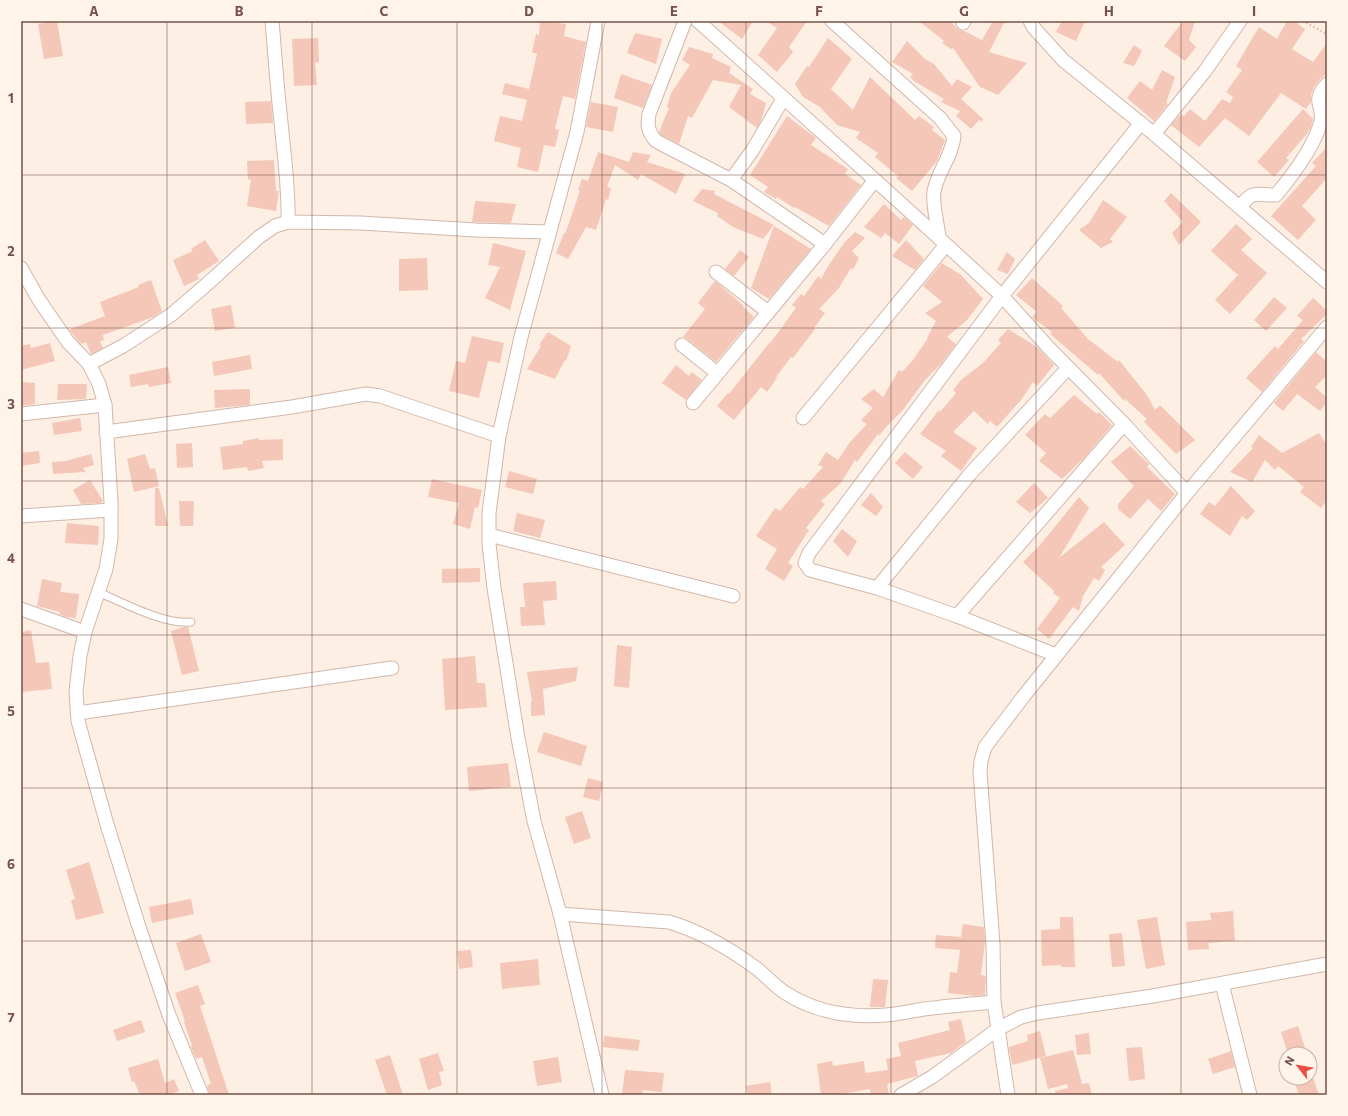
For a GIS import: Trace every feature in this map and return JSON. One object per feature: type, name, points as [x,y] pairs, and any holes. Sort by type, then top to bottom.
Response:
[{"type":"street","points":[[272,21],[287,170],[289,204],[288,222]]},
{"type":"street","points":[[598,21],[577,132],[521,337],[499,436],[489,513],[489,535],[494,588],[518,738],[534,821],[560,914],[602,1095]]},
{"type":"street","points":[[685,21],[649,114],[648,129],[651,135],[656,140],[730,180],[824,244]]},
{"type":"street","points":[[698,21],[1002,296],[1068,368],[1124,424],[1187,493]]},
{"type":"street","points":[[803,418],[942,242],[934,192],[937,179],[951,150],[954,136],[940,118],[832,21]]},
{"type":"street","points":[[1030,21],[1034,28],[1063,60],[1141,123],[1327,282]]},
{"type":"street","points":[[1154,134],[1204,71],[1240,21]]},
{"type":"street","points":[[1240,207],[1246,198],[1252,194],[1276,195],[1285,184],[1315,139],[1322,112],[1318,99],[1319,95],[1327,84]]},
{"type":"street","points":[[730,180],[752,151],[783,99]]},
{"type":"street","points":[[1056,655],[957,616],[877,588],[810,570],[805,563],[809,553],[1002,296],[1141,123]]},
{"type":"street","points":[[693,403],[875,180]]},
{"type":"street","points":[[89,364],[123,346],[171,315],[259,237],[275,226],[288,222],[361,223],[476,230],[549,232]]},
{"type":"street","points":[[21,268],[39,300],[68,342],[89,364],[99,384],[104,405],[111,510],[111,539],[109,556],[85,632],[80,656],[76,692],[78,721],[106,821],[138,924],[169,1015],[202,1095]]},
{"type":"street","points":[[716,272],[768,312]]},
{"type":"street","points":[[1008,1095],[994,1002],[993,944],[980,772],[985,747],[1056,655],[1187,493],[1327,327]]},
{"type":"street","points":[[682,345],[717,373]]},
{"type":"street","points":[[877,588],[970,474],[1068,368]]},
{"type":"street","points":[[106,432],[292,407],[366,394],[380,396],[499,436]]},
{"type":"street","points":[[21,414],[104,405]]},
{"type":"street","points":[[957,616],[1124,424]]},
{"type":"street","points":[[21,516],[111,510]]},
{"type":"street","points":[[489,535],[733,596]]},
{"type":"street","points":[[21,608],[85,632]]},
{"type":"street","points":[[78,713],[392,668]]},
{"type":"street","points":[[560,914],[669,922],[683,926],[720,944],[742,958],[785,992],[799,1000],[837,1013],[859,1016],[887,1015],[925,1009],[994,1002]]},
{"type":"street","points":[[901,1095],[932,1077],[998,1029],[1021,1017],[1222,984],[1327,964]]},
{"type":"street","points":[[1222,984],[1250,1095]]},
{"type":"lane","points":[[98,592],[139,610],[170,621],[182,623],[191,622]]},
{"type":"path","points":[[1303,21],[1327,34]]},
{"type":"building","points":[[57,21],[63,56],[44,59],[38,24]]},
{"type":"building","points":[[540,21],[566,24],[564,36],[586,42],[575,99],[563,96],[555,129],[559,130],[555,147],[544,145],[538,172],[517,167],[521,148],[494,141],[500,116],[522,121],[527,100],[502,94],[505,83],[529,89],[537,54],[532,52],[536,34],[539,35]]},
{"type":"building","points":[[718,21],[753,21],[742,39]]},
{"type":"building","points":[[765,21],[807,21],[789,47],[793,52],[777,72],[758,55],[777,28]]},
{"type":"building","points":[[919,21],[950,21],[959,30],[982,40],[993,21],[1005,21],[989,52],[1027,63],[998,95],[980,87],[953,48],[951,49],[942,43],[944,41]]},
{"type":"building","points":[[1062,21],[1085,21],[1076,41],[1056,32]]},
{"type":"building","points":[[1183,21],[1195,21],[1189,40],[1196,47],[1185,61],[1164,46]]},
{"type":"building","points":[[1287,21],[1294,21],[1305,29],[1292,49],[1313,62],[1327,43],[1327,74],[1321,78],[1314,87],[1311,95],[1311,102],[1306,109],[1281,93],[1249,136],[1225,118],[1199,147],[1171,125],[1181,114],[1184,116],[1190,109],[1205,121],[1222,99],[1230,103],[1233,97],[1226,92],[1242,70],[1236,66],[1259,27],[1277,39]]},
{"type":"building","points":[[635,33],[662,39],[656,64],[627,53]]},
{"type":"building","points":[[318,38],[319,62],[315,63],[317,85],[294,86],[292,39]]},
{"type":"building","points":[[828,38],[852,59],[831,89],[853,110],[870,77],[915,120],[919,116],[934,127],[932,130],[945,140],[937,161],[912,191],[896,178],[898,176],[875,157],[878,153],[856,138],[860,132],[837,125],[820,107],[803,97],[795,84],[807,66],[809,67]]},
{"type":"building","points":[[907,41],[925,59],[934,64],[952,86],[957,79],[972,87],[961,99],[983,119],[982,122],[979,120],[971,129],[956,116],[960,111],[941,102],[944,99],[914,81],[910,77],[913,74],[892,62]]},
{"type":"building","points":[[1134,45],[1142,51],[1134,66],[1123,63]]},
{"type":"building","points":[[689,47],[713,54],[712,58],[731,67],[729,73],[753,89],[750,94],[766,103],[761,121],[757,128],[729,107],[741,85],[713,80],[692,118],[688,116],[679,144],[661,135],[659,132],[669,108],[667,107],[671,93],[690,65],[682,60]]},
{"type":"building","points":[[1162,70],[1175,77],[1166,103],[1168,104],[1154,121],[1127,98],[1140,81],[1152,90]]},
{"type":"building","points":[[621,74],[652,85],[643,108],[614,98]]},
{"type":"building","points":[[271,101],[273,123],[246,124],[245,102]]},
{"type":"building","points":[[591,102],[618,107],[613,132],[586,127]]},
{"type":"building","points":[[1303,109],[1313,119],[1311,127],[1307,134],[1286,158],[1289,160],[1274,177],[1257,162]]},
{"type":"building","points":[[787,116],[816,138],[811,145],[848,169],[845,174],[861,185],[829,226],[795,207],[794,208],[777,197],[776,199],[764,192],[768,187],[750,175]]},
{"type":"building","points":[[1327,147],[1327,178],[1302,206],[1316,220],[1298,240],[1271,216],[1316,166],[1312,163]]},
{"type":"building","points":[[598,152],[629,162],[633,152],[651,155],[647,162],[685,174],[676,194],[641,174],[638,180],[615,165],[607,187],[611,188],[608,200],[606,199],[596,230],[586,227],[568,259],[556,253],[564,233],[565,234],[580,191],[578,190],[582,179],[588,181]]},
{"type":"building","points":[[274,160],[276,191],[279,191],[276,211],[247,206],[251,179],[248,180],[247,161]]},
{"type":"building","points":[[702,189],[715,191],[714,194],[774,225],[763,239],[733,227],[717,216],[718,213],[693,201]]},
{"type":"building","points":[[1171,193],[1201,222],[1179,245],[1172,233],[1183,222],[1164,201]]},
{"type":"building","points":[[1103,200],[1127,217],[1110,239],[1113,242],[1101,248],[1079,230],[1089,223]]},
{"type":"building","points":[[475,201],[516,204],[511,223],[472,222]]},
{"type":"building","points":[[884,204],[901,220],[904,217],[913,225],[899,244],[885,233],[881,238],[864,227]]},
{"type":"building","points":[[1236,224],[1252,239],[1241,250],[1267,273],[1230,314],[1215,300],[1238,275],[1211,251]]},
{"type":"building","points":[[774,226],[811,249],[769,299],[751,288]]},
{"type":"building","points":[[855,232],[865,238],[852,251],[859,258],[853,270],[851,268],[839,288],[819,309],[825,313],[814,328],[815,329],[793,358],[791,357],[767,392],[761,387],[734,420],[717,406],[728,393],[729,394],[784,325],[796,308],[792,305],[801,294],[804,296],[818,276],[821,279],[831,261],[844,243]]},
{"type":"building","points":[[205,240],[219,261],[197,275],[199,279],[184,286],[173,260],[193,251],[191,249]]},
{"type":"building","points":[[906,240],[924,259],[915,270],[892,256]]},
{"type":"building","points":[[493,243],[526,251],[510,310],[485,298],[500,267],[488,265]]},
{"type":"building","points":[[740,250],[749,257],[734,276],[725,269]]},
{"type":"building","points":[[1007,252],[1015,259],[1008,274],[997,270]]},
{"type":"building","points":[[427,258],[428,290],[399,291],[399,259]]},
{"type":"building","points":[[942,263],[961,275],[983,299],[967,320],[947,337],[956,344],[941,364],[925,380],[903,410],[879,436],[878,434],[857,462],[855,460],[841,483],[821,501],[825,504],[806,528],[809,530],[788,563],[793,566],[784,581],[765,569],[777,549],[756,536],[775,508],[780,511],[800,487],[803,489],[823,467],[818,465],[826,452],[838,460],[850,442],[867,424],[861,420],[873,408],[861,399],[874,389],[883,397],[899,370],[902,372],[913,360],[928,338],[936,321],[925,313],[942,302],[923,286]]},
{"type":"building","points":[[1032,278],[1063,306],[1061,308],[1088,339],[1118,362],[1119,360],[1147,395],[1155,410],[1160,405],[1195,440],[1176,454],[1144,422],[1147,419],[1125,399],[1124,401],[1099,373],[1098,375],[1050,334],[1052,332],[1034,319],[1032,317],[1037,312],[1016,295]]},
{"type":"building","points":[[151,280],[162,311],[153,317],[103,335],[104,340],[100,341],[103,348],[91,354],[86,342],[81,344],[70,331],[70,329],[105,316],[100,302],[139,287],[138,285]]},
{"type":"building","points":[[715,281],[744,306],[743,307],[754,317],[716,362],[683,337],[705,309],[698,303]]},
{"type":"building","points":[[1274,297],[1287,308],[1266,331],[1254,320]]},
{"type":"building","points":[[1313,298],[1327,311],[1327,314],[1301,339],[1304,341],[1262,392],[1246,378],[1275,346],[1278,349],[1303,320],[1297,316]]},
{"type":"building","points":[[231,305],[235,328],[215,331],[211,309]]},
{"type":"building","points":[[1008,329],[1037,347],[1054,365],[1037,386],[1033,382],[1019,403],[997,427],[990,421],[988,424],[974,411],[953,432],[977,448],[961,471],[941,456],[946,451],[920,434],[939,410],[940,412],[956,393],[953,390],[961,380],[984,362],[1001,343],[998,340]]},
{"type":"building","points":[[548,332],[571,346],[566,361],[565,360],[555,379],[527,369],[541,346],[539,345]]},
{"type":"building","points":[[472,336],[504,343],[500,363],[488,361],[479,398],[449,391],[456,361],[465,363]]},
{"type":"building","points":[[50,343],[55,361],[21,370],[21,346],[30,344],[31,348]]},
{"type":"building","points":[[1316,352],[1327,362],[1327,375],[1315,387],[1327,398],[1327,402],[1320,411],[1297,394],[1283,411],[1274,403]]},
{"type":"building","points":[[250,355],[252,369],[214,376],[212,362]]},
{"type":"building","points":[[676,365],[689,376],[692,372],[702,380],[686,400],[662,383]]},
{"type":"building","points":[[168,367],[171,383],[149,387],[148,384],[131,387],[129,375]]},
{"type":"building","points":[[23,382],[35,383],[35,404],[21,406]]},
{"type":"building","points":[[58,384],[87,384],[86,399],[57,400]]},
{"type":"building","points":[[250,389],[250,405],[215,408],[214,390]]},
{"type":"building","points":[[1074,395],[1097,414],[1099,412],[1112,425],[1085,457],[1062,479],[1039,461],[1046,453],[1025,435],[1045,414],[1050,418]]},
{"type":"building","points":[[80,418],[82,431],[54,435],[52,423]]},
{"type":"building","points":[[1319,433],[1327,445],[1327,500],[1321,508],[1300,492],[1304,487],[1278,466],[1275,470],[1265,460],[1252,482],[1230,472],[1253,448],[1251,447],[1259,435],[1282,453]]},
{"type":"building","points":[[259,438],[259,440],[283,439],[283,460],[262,461],[264,468],[248,471],[247,467],[223,470],[220,447],[243,444],[243,441]]},
{"type":"building","points":[[192,443],[193,467],[177,468],[176,444]]},
{"type":"building","points":[[1130,446],[1149,464],[1147,467],[1175,494],[1161,511],[1148,499],[1130,519],[1118,509],[1118,504],[1134,486],[1111,462]]},
{"type":"building","points":[[39,451],[40,463],[21,466],[21,453]]},
{"type":"building","points":[[905,452],[923,467],[913,479],[895,463]]},
{"type":"building","points":[[91,454],[94,465],[83,468],[86,472],[53,474],[52,462],[66,461]]},
{"type":"building","points":[[145,454],[150,469],[155,468],[159,486],[134,492],[127,459]]},
{"type":"building","points":[[509,471],[537,479],[533,494],[505,487]]},
{"type":"building","points":[[432,479],[482,490],[478,508],[475,507],[470,529],[453,524],[459,503],[428,497]]},
{"type":"building","points":[[90,480],[103,501],[100,503],[81,504],[73,490]]},
{"type":"building","points":[[1034,483],[1048,498],[1030,513],[1016,502]]},
{"type":"building","points":[[1231,486],[1255,511],[1247,520],[1242,516],[1230,536],[1200,514],[1209,502],[1215,506]]},
{"type":"building","points":[[155,488],[159,488],[168,526],[155,526]]},
{"type":"building","points":[[871,493],[883,507],[876,516],[861,505]]},
{"type":"building","points":[[1079,497],[1089,508],[1059,558],[1104,522],[1125,545],[1101,567],[1105,570],[1099,581],[1094,578],[1083,596],[1079,611],[1073,607],[1049,639],[1037,629],[1060,598],[1053,593],[1054,591],[1023,562],[1040,545]]},
{"type":"building","points":[[179,501],[194,501],[193,526],[180,526]]},
{"type":"building","points":[[517,513],[545,520],[540,538],[513,531]]},
{"type":"building","points":[[67,523],[99,526],[98,545],[65,543]]},
{"type":"building","points":[[842,529],[857,541],[848,557],[833,541]]},
{"type":"building","points":[[480,568],[480,582],[442,583],[442,569]]},
{"type":"building","points":[[42,579],[62,583],[60,592],[79,594],[76,618],[66,617],[59,614],[60,612],[37,606]]},
{"type":"building","points":[[556,581],[557,600],[543,601],[545,625],[521,626],[520,607],[525,607],[523,583]]},
{"type":"building","points":[[188,627],[199,671],[182,675],[171,631]]},
{"type":"building","points":[[31,630],[36,663],[49,662],[52,689],[21,692],[21,632]]},
{"type":"building","points":[[617,645],[632,647],[629,688],[614,686]]},
{"type":"building","points":[[475,656],[477,683],[485,683],[487,707],[445,710],[442,659]]},
{"type":"building","points":[[578,667],[576,681],[543,689],[545,715],[531,716],[532,701],[527,672]]},
{"type":"building","points":[[544,732],[587,746],[581,766],[537,752]]},
{"type":"building","points":[[508,763],[511,787],[469,791],[467,767]]},
{"type":"building","points":[[588,778],[603,782],[599,801],[583,797]]},
{"type":"building","points":[[582,811],[591,838],[574,844],[565,817]]},
{"type":"building","points":[[89,862],[104,913],[76,920],[71,900],[75,899],[66,870]]},
{"type":"building","points":[[191,899],[194,914],[152,923],[149,907]]},
{"type":"building","points":[[1233,911],[1235,941],[1208,943],[1209,949],[1188,950],[1186,922],[1211,920],[1210,913]]},
{"type":"building","points":[[1060,917],[1073,917],[1075,967],[1061,967],[1061,965],[1042,966],[1041,930],[1060,929]]},
{"type":"building","points":[[1157,917],[1165,965],[1146,969],[1137,920]]},
{"type":"building","points":[[963,924],[984,927],[985,942],[981,975],[986,976],[985,995],[975,996],[948,993],[950,972],[957,973],[960,950],[935,948],[936,935],[961,937]]},
{"type":"building","points":[[1122,933],[1125,966],[1112,967],[1109,934]]},
{"type":"building","points":[[201,934],[211,962],[185,971],[176,943]]},
{"type":"building","points":[[471,950],[473,967],[459,969],[457,951]]},
{"type":"building","points":[[538,959],[540,985],[502,989],[500,963]]},
{"type":"building","points":[[873,979],[888,980],[885,1007],[870,1007]]},
{"type":"building","points":[[198,985],[205,1004],[200,1006],[229,1095],[210,1095],[207,1085],[211,1084],[202,1057],[196,1059],[175,993]]},
{"type":"building","points":[[961,1019],[966,1042],[951,1053],[915,1061],[918,1076],[887,1084],[889,1095],[871,1095],[870,1089],[834,1095],[821,1095],[817,1064],[832,1061],[833,1066],[864,1061],[865,1073],[888,1070],[886,1059],[901,1056],[898,1043],[950,1030],[948,1022]]},
{"type":"building","points":[[141,1020],[145,1032],[117,1041],[113,1030]]},
{"type":"building","points":[[1298,1026],[1304,1046],[1285,1046],[1281,1032]]},
{"type":"building","points":[[1040,1031],[1046,1056],[1012,1065],[1009,1047],[1028,1041],[1027,1035]]},
{"type":"building","points":[[1089,1033],[1091,1054],[1077,1055],[1075,1035]]},
{"type":"building","points":[[604,1036],[640,1040],[638,1051],[603,1047]]},
{"type":"building","points":[[1142,1047],[1145,1079],[1129,1081],[1126,1048]]},
{"type":"building","points":[[1073,1050],[1082,1084],[1089,1083],[1092,1095],[1056,1095],[1055,1091],[1068,1088],[1067,1084],[1048,1089],[1040,1058]]},
{"type":"building","points":[[1231,1051],[1235,1067],[1213,1074],[1208,1059]]},
{"type":"building","points":[[438,1053],[444,1071],[439,1072],[442,1085],[428,1090],[419,1059]]},
{"type":"building","points":[[390,1055],[403,1095],[387,1095],[375,1060]]},
{"type":"building","points":[[558,1057],[562,1082],[537,1086],[533,1061]]},
{"type":"building","points":[[158,1059],[165,1083],[174,1079],[179,1091],[168,1095],[140,1095],[134,1081],[132,1082],[128,1068]]},
{"type":"building","points":[[625,1070],[664,1073],[662,1092],[643,1090],[642,1095],[622,1095]]},
{"type":"building","points":[[770,1082],[772,1095],[748,1095],[746,1086]]},
{"type":"building","points":[[1296,1086],[1316,1086],[1319,1095],[1299,1095]]}]
